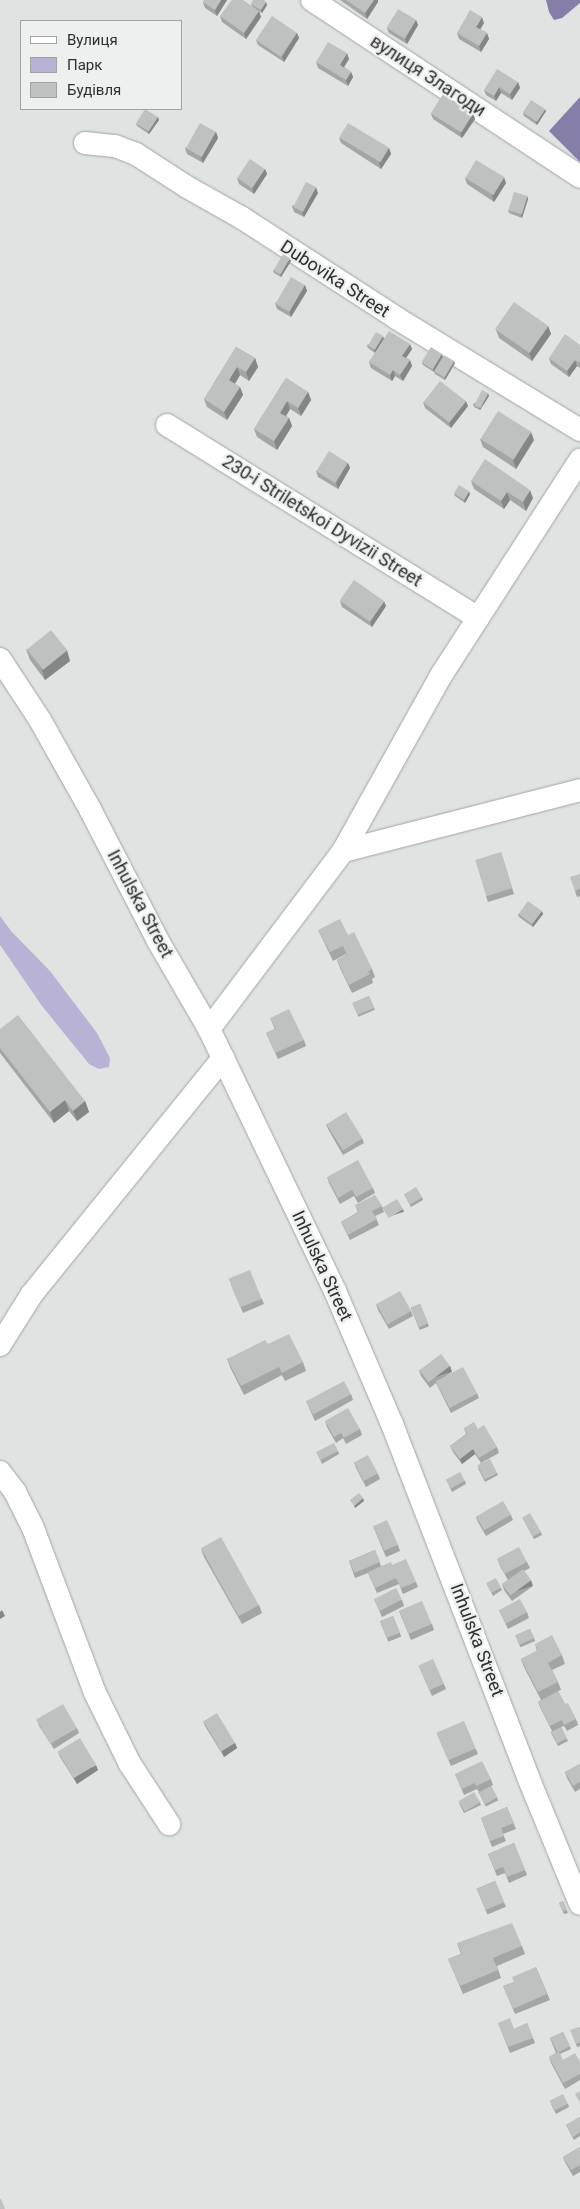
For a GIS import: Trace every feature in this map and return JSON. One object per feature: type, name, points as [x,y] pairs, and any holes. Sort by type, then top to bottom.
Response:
[{"type":"street","name":"вулиця Злагоди","points":[[312,0],[580,177]]},
{"type":"street","name":"Dubovika Street","points":[[85,143],[115,146],[136,154],[187,187],[242,218],[398,319],[580,430]]},
{"type":"street","name":"230-i Striletskoi Dyvizii Street","points":[[167,425],[478,618]]},
{"type":"street","points":[[210,1029],[343,851],[442,674],[580,460]]},
{"type":"street","name":"Inhulska Street","points":[[0,659],[40,720],[91,811],[158,941],[210,1029],[335,1291],[392,1424],[528,1777],[580,1904]]},
{"type":"street","points":[[343,851],[580,790]]},
{"type":"street","points":[[0,1345],[32,1294],[223,1058]]},
{"type":"street","points":[[0,1472],[15,1492],[33,1528],[95,1693],[130,1764],[169,1824]]},
{"type":"green space","points":[[0,916],[11,931],[50,971],[97,1033],[110,1058],[109,1067],[99,1069],[89,1064],[42,1006],[0,945]]},
{"type":"shaded area","points":[[546,0],[580,0],[580,3],[562,18],[554,20],[549,12]]},
{"type":"shaded area","points":[[580,97],[580,162],[549,131]]},
{"type":"building","points":[[204,0],[221,0],[215,10],[203,2]]},
{"type":"building","points":[[232,0],[243,0],[259,11],[244,33],[220,16]]},
{"type":"building","points":[[253,0],[264,0],[266,2],[261,10],[251,4]]},
{"type":"building","points":[[346,0],[374,0],[365,13]]},
{"type":"building","points":[[398,9],[416,20],[405,39],[387,28]]},
{"type":"building","points":[[470,10],[482,17],[476,27],[487,33],[479,46],[457,33]]},
{"type":"building","points":[[272,16],[297,33],[281,57],[256,40]]},
{"type":"building","points":[[328,42],[347,53],[340,65],[351,72],[346,80],[316,62]]},
{"type":"building","points":[[497,69],[518,82],[510,94],[499,87],[494,96],[484,90]]},
{"type":"building","points":[[443,94],[474,113],[461,133],[431,114]]},
{"type":"building","points":[[531,100],[545,109],[537,122],[523,113]]},
{"type":"building","points":[[144,110],[158,117],[149,131],[136,123]]},
{"type":"building","points":[[200,123],[216,132],[202,157],[186,148]]},
{"type":"building","points":[[348,123],[389,148],[380,162],[339,138]]},
{"type":"building","points":[[250,159],[265,169],[252,188],[237,178]]},
{"type":"building","points":[[476,160],[504,177],[493,195],[465,178]]},
{"type":"building","points":[[306,182],[316,187],[303,212],[293,207]]},
{"type":"building","points":[[514,192],[527,196],[522,214],[508,210]]},
{"type":"building","points":[[283,254],[290,258],[280,274],[274,270]]},
{"type":"building","points":[[291,277],[305,285],[289,312],[276,304]]},
{"type":"building","points":[[514,302],[548,326],[529,353],[495,329]]},
{"type":"building","points":[[389,331],[410,344],[402,356],[410,360],[400,375],[393,370],[390,375],[369,362]]},
{"type":"building","points":[[376,332],[383,336],[375,350],[368,346]]},
{"type":"building","points":[[565,334],[580,345],[580,363],[575,360],[567,371],[549,358]]},
{"type":"building","points":[[236,347],[255,358],[246,372],[237,367],[229,380],[240,387],[224,412],[204,399]]},
{"type":"building","points":[[431,347],[442,354],[432,369],[421,362]]},
{"type":"building","points":[[444,355],[454,361],[445,377],[434,371]]},
{"type":"building","points":[[286,378],[308,392],[298,408],[287,401],[280,413],[289,418],[274,441],[254,429]]},
{"type":"building","points":[[440,381],[466,401],[449,423],[423,402]]},
{"type":"building","points":[[482,390],[488,393],[481,408],[474,405]]},
{"type":"building","points":[[498,411],[531,432],[514,460],[481,439]]},
{"type":"building","points":[[329,451],[348,463],[335,483],[316,471]]},
{"type":"building","points":[[485,459],[530,490],[523,502],[507,492],[501,501],[471,481]]},
{"type":"building","points":[[459,485],[469,491],[464,500],[454,494]]},
{"type":"building","points":[[354,580],[384,601],[370,622],[340,600]]},
{"type":"building","points":[[51,630],[67,650],[43,670],[27,650]]},
{"type":"building","points":[[501,852],[512,888],[486,896],[475,860]]},
{"type":"building","points":[[580,874],[580,889],[575,891],[570,877]]},
{"type":"building","points":[[528,901],[542,911],[532,924],[519,914]]},
{"type":"building","points":[[340,919],[348,935],[354,932],[372,969],[368,971],[370,974],[349,985],[337,960],[347,955],[343,946],[330,952],[318,930]]},
{"type":"building","points":[[369,996],[374,1008],[358,1015],[352,1003]]},
{"type":"building","points":[[289,1009],[304,1040],[275,1053],[266,1033],[276,1029],[270,1018]]},
{"type":"building","points":[[18,1015],[85,1101],[73,1111],[65,1100],[50,1112],[0,1048],[0,1029]]},
{"type":"building","points":[[346,1112],[362,1138],[343,1150],[326,1124]]},
{"type":"building","points":[[358,1160],[373,1188],[356,1197],[352,1190],[338,1198],[327,1177]]},
{"type":"building","points":[[416,1187],[422,1197],[410,1204],[404,1194]]},
{"type":"building","points":[[375,1195],[382,1206],[372,1211],[377,1219],[348,1235],[341,1222],[359,1212],[355,1205]]},
{"type":"building","points":[[397,1199],[403,1209],[389,1218],[382,1208]]},
{"type":"building","points":[[250,1270],[262,1299],[240,1307],[229,1279]]},
{"type":"building","points":[[400,1291],[411,1311],[388,1324],[376,1304]]},
{"type":"building","points":[[420,1304],[428,1323],[419,1327],[411,1308]]},
{"type":"building","points":[[289,1334],[303,1362],[282,1373],[279,1367],[241,1386],[227,1359],[265,1340],[268,1344]]},
{"type":"building","points":[[441,1354],[450,1366],[428,1382],[419,1370]]},
{"type":"building","points":[[463,1367],[477,1393],[450,1408],[436,1382]]},
{"type":"building","points":[[344,1381],[351,1394],[313,1414],[306,1401]]},
{"type":"building","points":[[348,1408],[360,1429],[344,1438],[341,1433],[334,1437],[325,1421]]},
{"type":"building","points":[[474,1422],[478,1429],[484,1425],[497,1447],[479,1458],[473,1449],[460,1459],[450,1446],[467,1434],[464,1428]]},
{"type":"building","points":[[334,1443],[338,1451],[320,1460],[316,1452]]},
{"type":"building","points":[[368,1455],[378,1474],[364,1481],[354,1463]]},
{"type":"building","points":[[490,1459],[497,1473],[485,1480],[478,1465]]},
{"type":"building","points":[[460,1472],[465,1481],[451,1489],[446,1480]]},
{"type":"building","points":[[359,1493],[363,1498],[354,1506],[350,1500]]},
{"type":"building","points":[[503,1501],[511,1515],[484,1530],[476,1516]]},
{"type":"building","points":[[530,1513],[541,1532],[533,1537],[522,1518]]},
{"type":"building","points":[[387,1520],[398,1545],[384,1551],[373,1526]]},
{"type":"building","points":[[221,1537],[259,1605],[239,1616],[201,1548]]},
{"type":"building","points":[[519,1547],[527,1562],[505,1574],[497,1559]]},
{"type":"building","points":[[375,1550],[380,1562],[354,1573],[349,1561]]},
{"type":"building","points":[[406,1559],[416,1582],[401,1588],[396,1578],[375,1588],[368,1572],[391,1562],[392,1565]]},
{"type":"building","points":[[523,1569],[531,1580],[510,1596],[502,1584]]},
{"type":"building","points":[[496,1578],[501,1588],[491,1593],[486,1583]]},
{"type":"building","points":[[396,1588],[402,1600],[380,1611],[374,1599]]},
{"type":"building","points":[[520,1599],[527,1612],[506,1624],[499,1610]]},
{"type":"building","points":[[422,1601],[432,1624],[409,1634],[399,1611]]},
{"type":"building","points":[[393,1616],[400,1633],[387,1638],[380,1621]]},
{"type":"building","points":[[530,1629],[534,1638],[519,1645],[515,1636]]},
{"type":"building","points":[[552,1635],[562,1655],[548,1663],[558,1682],[538,1692],[521,1659],[538,1650],[535,1644]]},
{"type":"building","points":[[433,1659],[444,1684],[429,1690],[418,1666]]},
{"type":"building","points":[[558,1691],[565,1704],[568,1703],[576,1719],[564,1725],[562,1720],[550,1726],[538,1702]]},
{"type":"building","points":[[63,1704],[77,1728],[50,1744],[36,1720]]},
{"type":"building","points":[[217,1713],[235,1743],[221,1751],[203,1721]]},
{"type":"building","points":[[464,1721],[476,1749],[448,1760],[436,1733]]},
{"type":"building","points":[[561,1727],[567,1739],[557,1744],[551,1732]]},
{"type":"building","points":[[80,1738],[96,1765],[74,1778],[58,1751]]},
{"type":"building","points":[[482,1761],[491,1779],[476,1786],[475,1783],[462,1789],[455,1774]]},
{"type":"building","points":[[580,1764],[580,1782],[573,1786],[565,1772]]},
{"type":"building","points":[[491,1786],[497,1797],[485,1804],[479,1793]]},
{"type":"building","points":[[474,1792],[480,1802],[465,1812],[459,1801]]},
{"type":"building","points":[[507,1807],[514,1823],[501,1828],[504,1836],[490,1841],[481,1818]]},
{"type":"building","points":[[514,1843],[525,1870],[507,1877],[503,1867],[495,1870],[488,1854]]},
{"type":"building","points":[[495,1881],[504,1902],[486,1910],[477,1889]]},
{"type":"building","points":[[563,1901],[567,1910],[563,1911],[559,1903]]},
{"type":"building","points":[[512,1923],[522,1946],[493,1958],[498,1970],[460,1986],[448,1959],[462,1954],[457,1943]]},
{"type":"building","points":[[536,1967],[547,1994],[513,2009],[503,1986],[514,1982],[512,1977]]},
{"type":"building","points":[[510,2018],[514,2029],[527,2023],[533,2038],[508,2047],[498,2023]]},
{"type":"building","points":[[580,2027],[580,2042],[576,2044],[570,2030]]},
{"type":"building","points":[[563,2032],[570,2046],[558,2053],[551,2038]]},
{"type":"building","points":[[559,2052],[563,2060],[575,2053],[580,2062],[580,2074],[563,2083],[549,2057]]},
{"type":"building","points":[[580,2091],[580,2103],[575,2094]]},
{"type":"building","points":[[563,2094],[568,2104],[555,2111],[550,2101]]},
{"type":"building","points":[[580,2117],[580,2132],[573,2137],[566,2125]]},
{"type":"building","points":[[580,2147],[580,2165],[571,2170],[563,2157]]},
{"type":"building","points":[[1,2199],[5,2209],[0,2209]]}]
